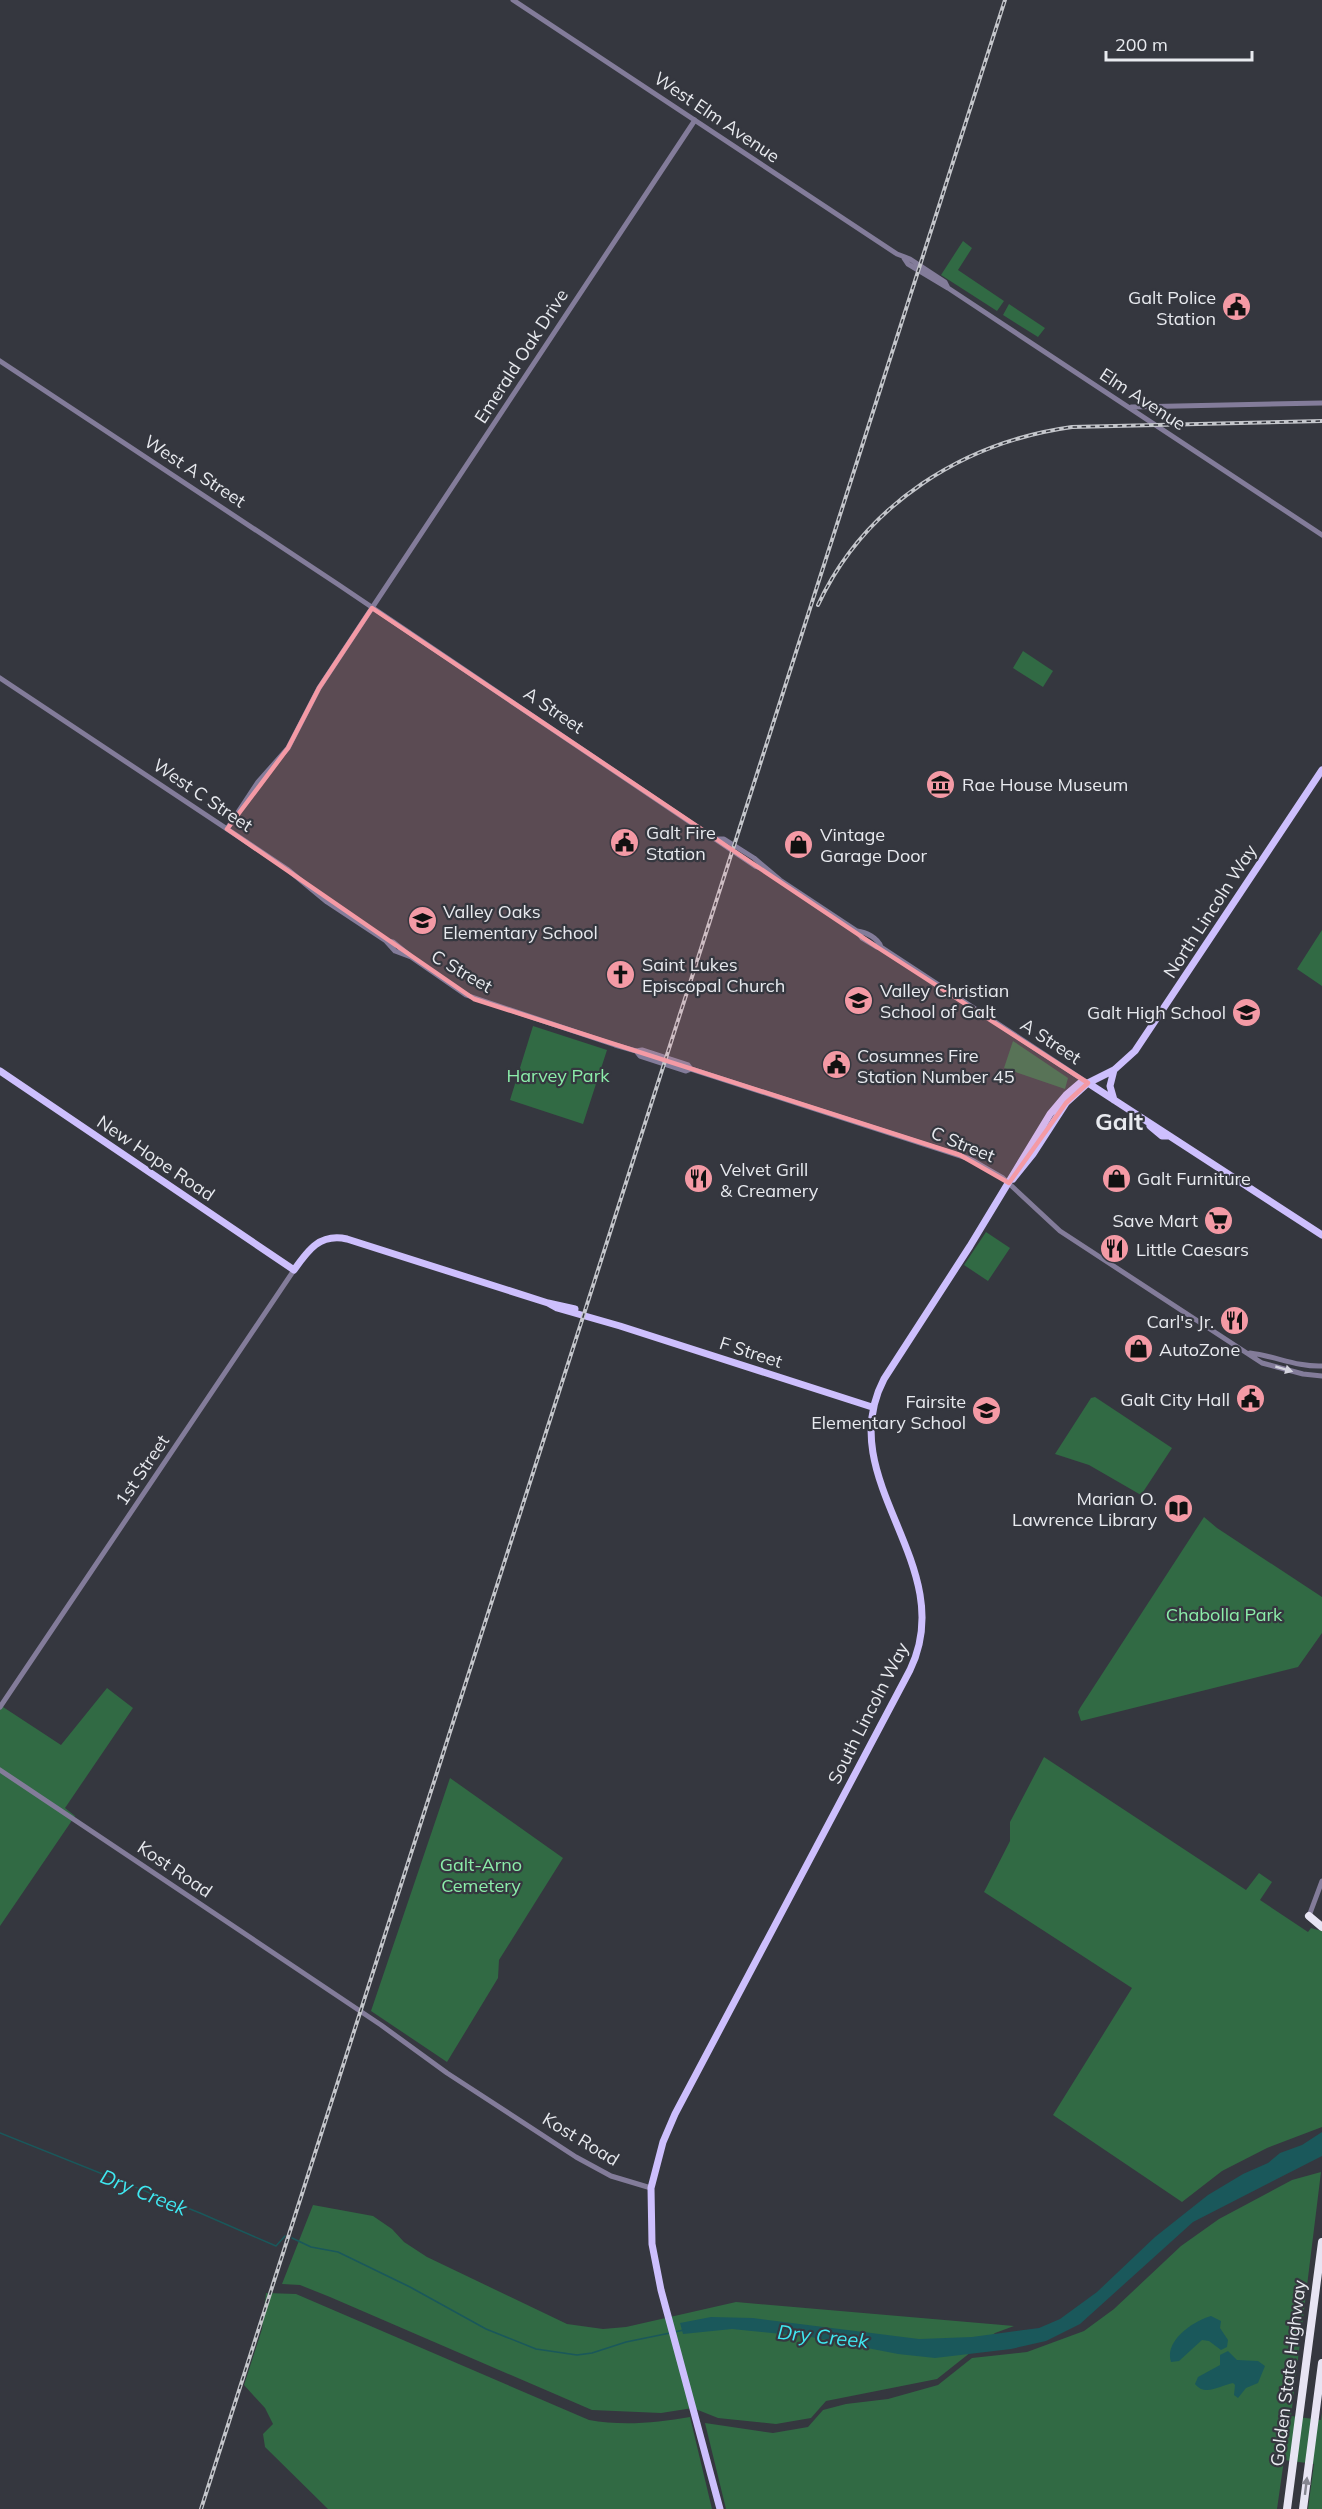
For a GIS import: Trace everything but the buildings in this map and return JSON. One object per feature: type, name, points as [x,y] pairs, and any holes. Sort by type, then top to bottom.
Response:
[{"type":"highway","points":[[1310,1915],[1322,1920]]},
{"type":"highway","points":[[1310,1915],[1322,1927]]},
{"type":"highway","name":"Golden State Highway","points":[[1287,2509],[1322,2242]]},
{"type":"highway","name":"Golden State Highway","points":[[1303,2509],[1322,2363]]},
{"type":"main road","name":"North Lincoln Way","points":[[1088,1083],[1114,1070],[1141,1042],[1322,770]]},
{"type":"main road","points":[[1114,1070],[1110,1086],[1114,1100]]},
{"type":"main road","name":"New Hope Road","points":[[0,1071],[294,1270]]},
{"type":"main road","name":"A Street","points":[[1088,1083],[1144,1120],[1162,1129],[1168,1136],[1320,1235]]},
{"type":"main road","name":"South Lincoln Way","points":[[720,2509],[661,2290],[652,2244],[651,2188],[663,2142],[675,2114],[917,1654],[923,1624],[921,1594],[872,1455],[870,1431],[872,1407],[884,1379],[1009,1183],[1033,1154],[1066,1103],[1088,1083]]},
{"type":"main road","name":"F Street","points":[[309,1250],[326,1239],[347,1239],[548,1303],[558,1303],[620,1326],[872,1407]]},
{"type":"main road","name":"1st Street","points":[[294,1270],[309,1250]]},
{"type":"street","name":"West Elm Avenue","points":[[513,0],[904,258],[908,264],[919,268]]},
{"type":"street","name":"Emerald Oak Drive","points":[[227,829],[258,782],[288,748],[319,688],[695,120]]},
{"type":"street","name":"Elm Avenue","points":[[919,268],[1322,535]]},
{"type":"street","name":"West A Street","points":[[0,361],[372,608]]},
{"type":"street","points":[[1129,407],[1322,403]]},
{"type":"street","name":"A Street","points":[[372,608],[718,839],[724,839],[737,847],[857,931],[864,932],[877,941],[881,947],[1088,1083]]},
{"type":"street","name":"West C Street","points":[[0,678],[287,869],[327,902],[386,941]]},
{"type":"street","name":"C Street","points":[[386,941],[401,947],[411,957],[474,999],[636,1051],[642,1050],[688,1065],[691,1069],[960,1155],[983,1165],[1009,1183],[1060,1231],[1262,1363],[1303,1374],[1322,1376]]},
{"type":"street","name":"1st Street","points":[[0,1707],[294,1270]]},
{"type":"street","name":"C Street","points":[[1249,1353],[1266,1354],[1295,1363],[1322,1366]]},
{"type":"street","name":"Kost Road","points":[[0,1770],[381,2025],[447,2073],[596,2169],[651,2188]]},
{"type":"street","points":[[1310,1915],[1322,1881]]},
{"type":"highlighted area","points":[[372,608],[877,947],[1088,1083],[1066,1103],[1009,1183],[960,1155],[474,999],[227,829],[288,748],[319,688]]},
{"type":"green space","points":[[963,241],[972,248],[958,270],[1004,301],[997,311],[941,275]]},
{"type":"green space","points":[[1009,304],[1045,328],[1038,337],[1003,315]]},
{"type":"green space","points":[[1023,651],[1053,671],[1043,687],[1013,668]]},
{"type":"green space","points":[[1322,930],[1322,986],[1297,969]]},
{"type":"green space","name":"Harvey Park","points":[[533,1026],[607,1050],[583,1124],[510,1100]]},
{"type":"green space","points":[[1013,1041],[1068,1078],[1065,1089],[1004,1068]]},
{"type":"green space","points":[[986,1232],[1010,1248],[988,1281],[964,1265]]},
{"type":"green space","points":[[1095,1397],[1172,1448],[1141,1495],[1089,1465],[1055,1454],[1091,1398]]},
{"type":"green space","name":"Chabolla Park","points":[[1204,1517],[1217,1528],[1322,1597],[1322,1633],[1298,1667],[1081,1721],[1078,1712],[1080,1708]]},
{"type":"green space","points":[[107,1688],[133,1708],[65,1808],[75,1816],[0,1926],[0,1705],[61,1745]]},
{"type":"green space","points":[[1044,1757],[1246,1890],[1259,1873],[1272,1882],[1260,1900],[1308,1932],[1311,1928],[1322,1931],[1322,2127],[1267,2148],[1222,2171],[1182,2202],[1053,2115],[1132,1988],[984,1892],[1010,1841],[1010,1822]]},
{"type":"green space","name":"Galt-Arno Cemetery","points":[[450,1778],[563,1858],[499,1960],[498,1978],[447,2062],[371,2011]]},
{"type":"green space","points":[[1321,2172],[1291,2416],[1321,2420],[1322,2413],[1322,2509],[1308,2509],[1314,2464],[1284,2460],[1277,2509],[726,2509],[705,2423],[773,2433],[808,2427],[823,2410],[846,2404],[888,2399],[938,2385],[972,2358],[1027,2352],[1084,2331],[1114,2309],[1181,2246],[1219,2219],[1292,2180]]},
{"type":"green space","points":[[313,2205],[373,2216],[392,2229],[404,2242],[427,2257],[567,2324],[603,2329],[626,2327],[736,2302],[1014,2326],[995,2333],[937,2379],[826,2401],[811,2418],[776,2424],[718,2418],[693,2408],[661,2413],[592,2410],[330,2297],[300,2285],[282,2284]]},
{"type":"green space","points":[[266,2293],[296,2294],[589,2420],[639,2423],[690,2417],[712,2509],[328,2509],[265,2447],[263,2434],[273,2424],[265,2408],[244,2385],[262,2329]]},
{"type":"water","points":[[1322,2132],[1322,2156],[1193,2222],[1080,2324],[1046,2341],[1011,2349],[935,2358],[898,2354],[811,2337],[732,2329],[683,2334],[680,2323],[711,2317],[753,2318],[919,2339],[972,2337],[1039,2328],[1060,2319],[1097,2292],[1155,2237],[1208,2195],[1243,2174],[1268,2163],[1280,2153],[1302,2145]]},
{"type":"water","points":[[1211,2316],[1221,2321],[1220,2328],[1228,2340],[1227,2347],[1221,2350],[1209,2341],[1202,2340],[1179,2361],[1171,2362],[1172,2347],[1182,2333],[1196,2322]]},
{"type":"water","points":[[1228,2351],[1237,2360],[1258,2361],[1265,2366],[1258,2383],[1246,2388],[1238,2398],[1234,2395],[1235,2385],[1233,2383],[1208,2390],[1203,2390],[1195,2384],[1198,2377],[1220,2365],[1220,2355]]},
{"type":"waterway","name":"Dry Creek","points":[[0,2133],[276,2246],[285,2236]]},
{"type":"waterway","name":"Dry Creek","points":[[292,2238],[311,2247],[338,2252],[410,2287],[486,2329],[536,2349],[577,2355],[670,2333]]},
{"type":"waterway","name":"Dry Creek","points":[[674,2332],[684,2330]]},
{"type":"railway","points":[[201,2509],[1005,0]]},
{"type":"railway","points":[[818,605],[838,569],[862,537],[891,508],[922,484],[957,463],[993,447],[1032,435],[1072,427],[1322,421]]},
{"type":"place","name":"Galt Police Station","points":[[1237,307]]},
{"type":"place","name":"Rae House Museum","points":[[941,784]]},
{"type":"place","name":"Galt Fire Station","points":[[625,842]]},
{"type":"place","name":"Vintage Garage Door","points":[[799,844]]},
{"type":"place","name":"Valley Oaks Elementary School","points":[[422,921]]},
{"type":"place","name":"Saint Lukes Episcopal Church","points":[[621,974]]},
{"type":"place","name":"Valley Christian School of Galt","points":[[859,1000]]},
{"type":"place","name":"Galt High School","points":[[1247,1012]]},
{"type":"place","name":"Cosumnes Fire Station Number 45","points":[[836,1065]]},
{"type":"place","name":"Galt Furniture","points":[[1116,1178]]},
{"type":"place","name":"Velvet Grill & Creamery","points":[[699,1179]]},
{"type":"place","name":"Save Mart","points":[[1219,1220]]},
{"type":"place","name":"Little Caesars","points":[[1115,1249]]},
{"type":"place","name":"Carl's Jr.","points":[[1235,1321]]},
{"type":"place","name":"AutoZone","points":[[1138,1349]]},
{"type":"place","name":"Galt City Hall","points":[[1251,1399]]},
{"type":"place","name":"Fairsite Elementary School","points":[[987,1411]]},
{"type":"place","name":"Marian O. Lawrence Library","points":[[1178,1508]]},
{"type":"district","name":"Galt","points":[[1119,1121]]}]
